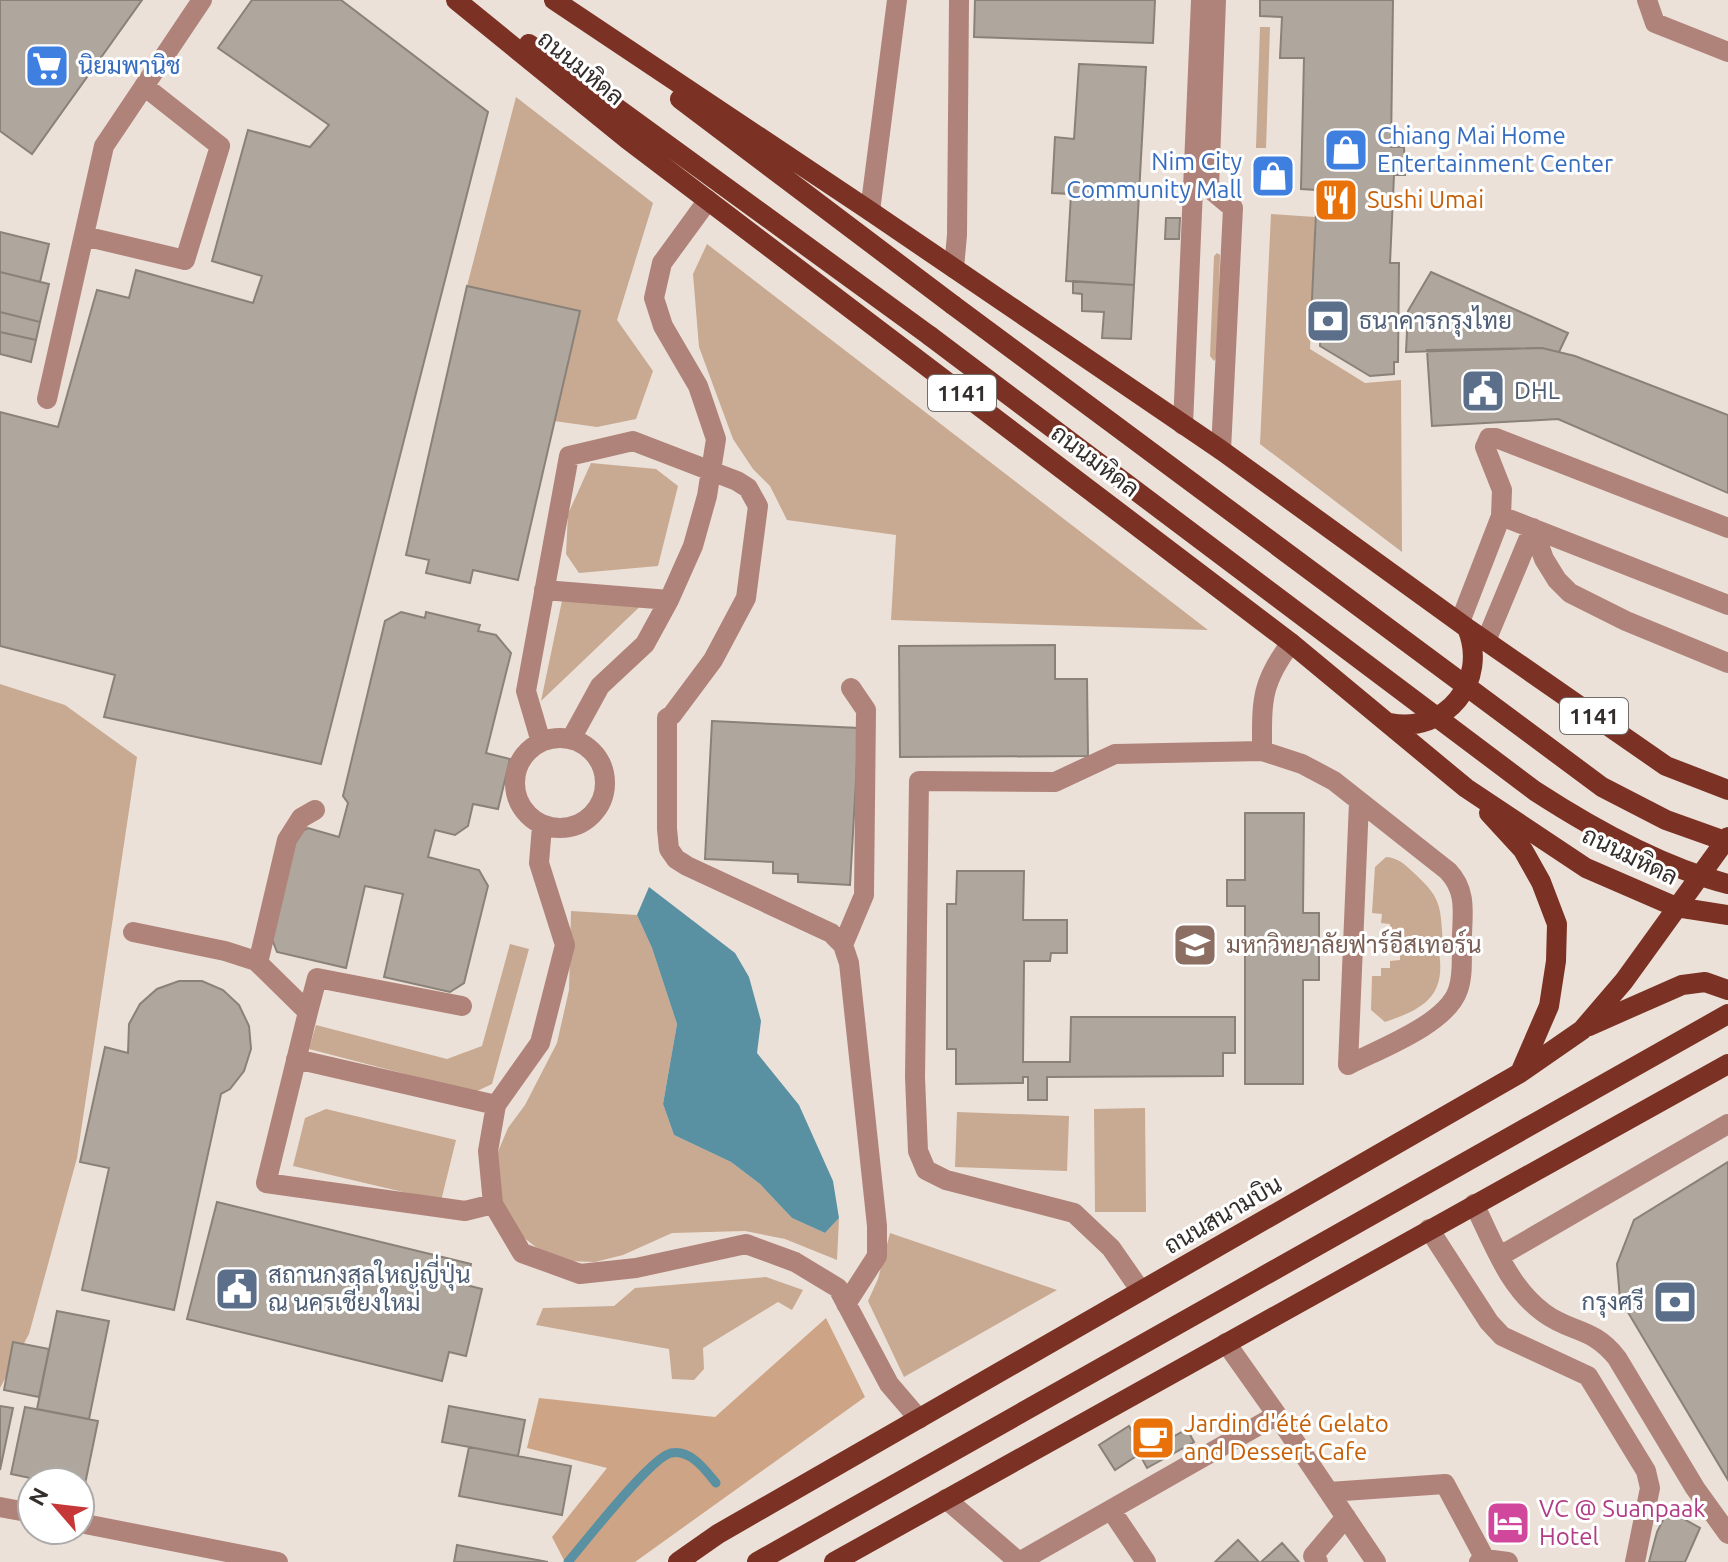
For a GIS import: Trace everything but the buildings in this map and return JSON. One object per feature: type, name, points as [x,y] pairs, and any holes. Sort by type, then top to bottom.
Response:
[{"type":"main road","name":"ถนนมหิดล","points":[[456,0],[615,130],[1291,643],[1466,788],[1586,868],[1676,907],[1728,915]]},
{"type":"main road","name":"ถนนมหิดล","points":[[468,0],[930,336],[1535,791],[1574,817],[1626,843],[1728,884]]},
{"type":"main road","name":"ถนนมหิดล","points":[[551,0],[870,211],[1221,450],[1463,625],[1666,766],[1728,790]]},
{"type":"main road","name":"ถนนมหิดล","points":[[551,0],[953,305],[1602,787],[1666,820],[1728,840]]},
{"type":"main road","points":[[1390,723],[1418,725],[1440,715],[1463,693],[1475,661],[1474,644],[1463,625]]},
{"type":"main road","points":[[1466,788],[1523,850],[1541,882],[1557,924],[1556,961],[1549,1006],[1520,1073]]},
{"type":"main road","name":"ถนนสนามบิน","points":[[678,1562],[718,1534],[1520,1073],[1582,1030],[1624,981],[1728,840]]},
{"type":"main road","points":[[1582,1030],[1682,985],[1705,982],[1728,990]]},
{"type":"main road","points":[[757,1562],[1728,1014]]},
{"type":"main road","points":[[834,1562],[1728,1064]]},
{"type":"street","points":[[47,399],[104,146],[202,0]]},
{"type":"street","points":[[870,211],[897,0]]},
{"type":"street","points":[[954,268],[959,0]]},
{"type":"street","points":[[1183,425],[1201,0]]},
{"type":"street","points":[[1216,0],[1209,188],[1233,208],[1221,450]]},
{"type":"street","points":[[1647,0],[1655,23],[1728,52]]},
{"type":"street","points":[[84,236],[185,260],[220,146],[144,86]]},
{"type":"street","points":[[571,739],[600,686],[645,644],[693,546],[707,496],[716,439],[698,386],[663,326],[654,298],[662,263],[708,200]]},
{"type":"street","points":[[1463,625],[1501,516],[1502,490],[1485,447],[1489,438],[1496,438],[1728,528]]},
{"type":"street","points":[[541,742],[526,691],[569,456],[633,441],[748,488],[758,506],[746,598],[713,660],[667,718],[669,849],[676,859],[687,866],[831,933],[843,945],[849,963],[877,1226],[877,1256],[846,1304]]},
{"type":"street","points":[[1501,516],[1728,605]]},
{"type":"street","points":[[1486,641],[1533,528]]},
{"type":"street","points":[[1533,528],[1544,559],[1557,580],[1570,593],[1626,621],[1728,663]]},
{"type":"street","points":[[544,590],[669,600]]},
{"type":"street","points":[[1262,751],[1263,695],[1271,671],[1291,643]]},
{"type":"street","points":[[843,945],[864,895],[866,710],[851,688]]},
{"type":"street","points":[[555,738],[571,739],[596,754],[603,768],[606,783],[603,798],[586,821],[572,828],[542,826],[520,806],[515,792],[519,763],[528,751],[541,742],[555,738]]},
{"type":"street","points":[[1141,1291],[1111,1248],[1074,1213],[946,1180],[926,1170],[918,1151],[915,1077],[919,781],[1055,782],[1115,754],[1262,751],[1302,764],[1334,781],[1448,871],[1458,883],[1463,902],[1458,992],[1447,1010],[1427,1024],[1348,1065],[1359,802]]},
{"type":"street","points":[[258,963],[287,840],[301,818],[315,810]]},
{"type":"street","points":[[542,826],[539,863],[565,945],[540,1043],[496,1105],[488,1151],[493,1204],[522,1253],[580,1274],[636,1268],[746,1244],[795,1262],[838,1288],[889,1384],[919,1419]]},
{"type":"street","points":[[133,932],[225,951],[258,963],[308,1012]]},
{"type":"street","points":[[462,1006],[317,978],[266,1183],[465,1211],[493,1204]]},
{"type":"street","points":[[296,1059],[496,1105]]},
{"type":"street","points":[[1500,1256],[1728,1124]]},
{"type":"street","points":[[1474,1204],[1518,1290],[1546,1315],[1604,1340],[1695,1488],[1728,1534]]},
{"type":"street","points":[[1429,1229],[1489,1322],[1502,1336],[1588,1376],[1646,1471],[1650,1488],[1635,1562]]},
{"type":"street","points":[[1226,1343],[1376,1562]]},
{"type":"street","points":[[946,1499],[1019,1562],[1277,1415]]},
{"type":"street","points":[[1329,1492],[1445,1484],[1482,1561],[1508,1562]]},
{"type":"street","points":[[1111,1510],[1146,1562]]},
{"type":"street","points":[[1318,1562],[1313,1556],[1346,1517]]},
{"type":"street","points":[[96,1526],[278,1562]]},
{"type":"shaded area","points":[[1260,27],[1270,27],[1266,148],[1256,148]]},
{"type":"shaded area","points":[[516,97],[653,203],[617,320],[653,371],[636,419],[597,427],[554,421],[579,311],[467,286]]},
{"type":"shaded area","points":[[1271,214],[1315,217],[1310,349],[1365,383],[1401,380],[1402,552],[1260,444]]},
{"type":"shaded area","points":[[707,244],[1208,630],[891,620],[896,535],[787,520],[770,486],[753,469],[733,439],[699,347],[693,274]]},
{"type":"shaded area","points":[[1217,253],[1220,255],[1217,357],[1214,361],[1210,356],[1214,256]]},
{"type":"shaded area","points":[[591,463],[656,469],[678,486],[658,566],[579,573],[566,554],[568,514]]},
{"type":"shaded area","points":[[563,596],[651,596],[541,701]]},
{"type":"shaded area","points":[[0,684],[65,705],[137,757],[77,1158],[29,1334],[0,1388]]},
{"type":"shaded area","points":[[1386,857],[1404,864],[1435,897],[1440,911],[1443,942],[1401,940],[1402,933],[1390,932],[1390,924],[1381,923],[1382,914],[1372,913],[1375,867]]},
{"type":"shaded area","points":[[571,911],[637,915],[652,948],[677,1024],[663,1104],[674,1135],[731,1162],[760,1184],[792,1218],[825,1233],[839,1218],[837,1260],[785,1239],[745,1231],[672,1233],[623,1255],[595,1262],[567,1261],[541,1251],[519,1234],[503,1210],[497,1154],[508,1128],[525,1105],[557,1043],[569,990]]},
{"type":"shaded area","points":[[510,944],[529,949],[492,1084],[475,1092],[309,1049],[316,1025],[447,1059],[482,1046]]},
{"type":"shaded area","points":[[1400,952],[1439,952],[1439,980],[1429,999],[1421,1006],[1385,1022],[1371,1010],[1372,976],[1381,976],[1381,968],[1390,968],[1390,961],[1400,960]]},
{"type":"shaded area","points":[[1145,1108],[1146,1212],[1095,1212],[1094,1109]]},
{"type":"shaded area","points":[[326,1109],[456,1140],[441,1201],[293,1166],[305,1118]]},
{"type":"shaded area","points":[[957,1112],[1069,1116],[1067,1171],[955,1167]]},
{"type":"shaded area","points":[[890,1233],[1057,1290],[904,1377],[868,1301],[878,1279]]},
{"type":"shaded area","points":[[766,1277],[803,1290],[792,1310],[778,1302],[703,1348],[704,1369],[694,1380],[672,1379],[669,1349],[536,1325],[543,1308],[614,1306],[635,1288]]},
{"type":"shaded area","points":[[826,1318],[865,1397],[635,1562],[565,1562],[552,1537],[607,1468],[527,1448],[539,1398],[715,1417]]},
{"type":"water","points":[[649,887],[735,953],[749,977],[761,1021],[757,1053],[799,1105],[833,1181],[839,1218],[825,1233],[792,1218],[760,1184],[731,1162],[674,1135],[663,1104],[677,1024],[652,948],[637,915]]},
{"type":"waterway","points":[[568,1562],[634,1484],[671,1453],[685,1454],[716,1483]]},
{"type":"place","name":"นิยมพานิช","points":[[47,66]]},
{"type":"place","name":"Chiang Mai Home Entertainment Center","points":[[1346,150]]},
{"type":"place","name":"Nim City Community Mall","points":[[1273,176]]},
{"type":"place","name":"Sushi Umai","points":[[1336,200]]},
{"type":"place","name":"ธนาคารกรุงไทย","points":[[1328,321]]},
{"type":"place","name":"DHL","points":[[1483,391]]},
{"type":"place","name":"มหาวิทยาลัยฟาร์อีสเทอร์น","points":[[1195,945]]},
{"type":"place","name":"สถานกงสุลใหญ่ญี่ปุ่น ณ นครเชียงใหม่","points":[[237,1289]]},
{"type":"place","name":"กรุงศรี","points":[[1675,1302]]},
{"type":"place","name":"Jardin d'été Gelato and Dessert Cafe","points":[[1153,1438]]},
{"type":"place","name":"VC @ Suanpaak Hotel","points":[[1508,1523]]}]
